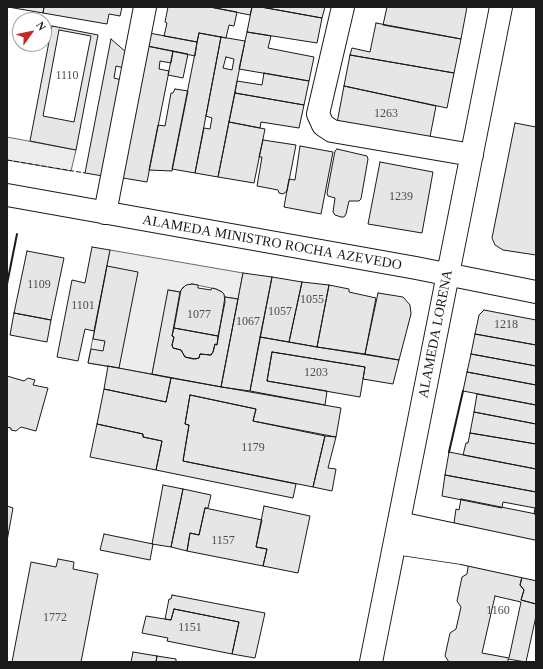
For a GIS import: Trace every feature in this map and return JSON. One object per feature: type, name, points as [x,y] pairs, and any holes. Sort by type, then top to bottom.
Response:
[{"type":"street","points":[[105,213],[145,7]]},
{"type":"street","points":[[343,7],[318,114],[323,125],[332,132],[472,155]]},
{"type":"street","name":"ALAMEDA LORENA","points":[[371,662],[501,7]]},
{"type":"street","name":"ALAMEDA MINISTRO ROCHA AZEVEDO","points":[[7,196],[536,292]]},
{"type":"street","points":[[397,533],[536,552]]},
{"type":"street","points":[[397,533],[462,553],[536,569]]},
{"type":"shaded area","points":[[7,137],[76,150],[71,171],[7,160]]},
{"type":"shaded area","points":[[110,250],[243,273],[238,299],[225,297],[222,292],[216,289],[192,284],[183,287],[180,292],[169,290],[152,374],[88,363]]},
{"type":"building","points":[[8,7],[44,7],[43,12]]},
{"type":"building","points":[[44,7],[122,7],[120,16],[109,14],[107,24],[52,15],[52,12],[43,12]]},
{"type":"building","points":[[168,7],[210,7],[237,12],[234,26],[229,25],[226,38],[199,33],[197,42],[164,36]]},
{"type":"building","points":[[210,7],[252,7],[250,15]]},
{"type":"building","points":[[252,7],[261,7],[322,18],[317,43],[247,32]]},
{"type":"building","points":[[261,7],[325,7],[322,18]]},
{"type":"building","points":[[387,7],[467,7],[461,39],[383,25]]},
{"type":"building","points":[[376,23],[461,39],[454,73],[350,55],[352,48],[370,52]]},
{"type":"building","points":[[52,26],[98,35],[76,150],[30,141],[47,52],[52,52]]},
{"type":"building","points":[[59,30],[91,36],[74,122],[43,116]]},
{"type":"building","points":[[247,32],[271,36],[268,48],[314,57],[309,81],[239,69]]},
{"type":"building","points":[[149,33],[197,42],[195,56],[147,46]]},
{"type":"building","points":[[199,33],[221,37],[195,173],[172,169]]},
{"type":"building","points":[[221,37],[245,41],[218,177],[195,173],[204,128],[210,129],[212,118],[206,116]],"holes":[[[226,57],[234,59],[232,70],[223,68]]]},
{"type":"building","points":[[111,39],[127,53],[124,68],[116,66],[114,78],[122,80],[103,176],[85,173]]},
{"type":"building","points":[[147,46],[173,51],[171,63],[160,61],[159,69],[169,71],[147,182],[123,178]]},
{"type":"building","points":[[173,51],[188,54],[183,78],[168,75]]},
{"type":"building","points":[[350,55],[454,73],[447,108],[344,86]]},
{"type":"building","points":[[264,73],[309,81],[304,105],[235,93],[237,81],[262,85]]},
{"type":"building","points":[[344,86],[436,106],[429,142],[337,123]]},
{"type":"building","points":[[175,89],[188,91],[172,171],[149,170],[158,125],[165,126],[171,93],[173,93]]},
{"type":"building","points":[[235,93],[304,105],[299,128],[261,122],[260,128],[229,122]]},
{"type":"building","points":[[229,122],[265,129],[254,183],[218,177]]},
{"type":"building","points":[[515,123],[536,127],[536,255],[503,250],[495,245],[492,238]]},
{"type":"building","points":[[263,140],[296,145],[287,191],[283,194],[279,193],[278,190],[257,186],[262,157],[259,157]]},
{"type":"building","points":[[300,146],[333,152],[321,214],[284,207],[289,179],[295,180]]},
{"type":"building","points":[[337,149],[367,156],[368,159],[361,199],[359,201],[349,201],[344,217],[335,215],[333,212],[335,198],[328,196],[327,193],[335,151]]},
{"type":"building","points":[[380,162],[433,172],[422,233],[368,224]]},
{"type":"building","points":[[92,247],[110,250],[94,331],[85,329],[78,361],[57,357],[72,280],[85,283]]},
{"type":"building","points":[[27,251],[64,258],[51,320],[14,313]]},
{"type":"building","points":[[107,266],[138,272],[119,368],[88,363],[91,349],[103,351],[105,341],[93,339]]},
{"type":"building","points":[[243,273],[272,277],[250,391],[221,387]]},
{"type":"building","points":[[272,277],[302,282],[289,342],[260,337]]},
{"type":"building","points":[[302,282],[329,285],[317,347],[289,342]]},
{"type":"building","points":[[186,285],[198,285],[198,288],[211,290],[212,288],[216,289],[224,294],[225,302],[218,336],[174,328],[181,290]]},
{"type":"building","points":[[329,285],[349,289],[349,292],[376,298],[365,354],[317,347]]},
{"type":"building","points":[[168,290],[180,292],[172,336],[174,337],[172,345],[173,348],[181,350],[185,357],[193,359],[199,358],[200,354],[211,355],[215,344],[217,345],[225,297],[238,299],[221,387],[152,374]]},
{"type":"building","points":[[378,293],[403,297],[410,305],[411,314],[399,360],[365,354]]},
{"type":"building","points":[[484,310],[536,320],[536,345],[475,334],[479,315]]},
{"type":"building","points":[[14,313],[51,320],[47,342],[10,335]]},
{"type":"building","points":[[174,328],[218,336],[217,345],[215,344],[211,355],[200,354],[199,358],[196,359],[185,357],[181,350],[173,348],[172,345],[174,337],[172,336]]},
{"type":"building","points":[[475,334],[536,345],[536,366],[471,354]]},
{"type":"building","points":[[260,337],[399,360],[393,384],[363,379],[365,367],[272,352],[267,381],[327,391],[325,405],[250,391]]},
{"type":"building","points":[[272,352],[365,367],[360,397],[267,381]]},
{"type":"building","points":[[471,354],[536,366],[536,385],[467,372]]},
{"type":"building","points":[[108,366],[171,378],[166,402],[104,389]]},
{"type":"building","points":[[467,372],[536,385],[536,405],[463,391]]},
{"type":"building","points":[[7,376],[24,381],[28,378],[35,380],[33,385],[48,388],[36,431],[21,427],[16,431],[7,427]]},
{"type":"building","points":[[171,378],[341,408],[336,437],[253,421],[256,409],[190,395],[185,424],[189,425],[183,461],[296,484],[293,498],[156,470],[162,441],[143,437],[143,434],[97,424],[104,389],[166,402]]},
{"type":"building","points":[[477,394],[536,405],[536,424],[474,412]]},
{"type":"building","points":[[190,395],[256,409],[253,421],[325,436],[313,487],[183,461],[189,425],[185,424]]},
{"type":"building","points":[[474,412],[536,424],[536,444],[470,433]]},
{"type":"building","points":[[97,424],[143,434],[143,437],[162,441],[156,470],[90,457]]},
{"type":"building","points":[[470,433],[536,444],[536,469],[463,455]]},
{"type":"building","points":[[325,436],[336,437],[328,468],[336,469],[332,491],[313,487]]},
{"type":"building","points":[[449,452],[536,469],[536,492],[445,475]]},
{"type":"building","points":[[445,475],[536,492],[536,514],[534,514],[535,508],[503,502],[502,508],[442,496]]},
{"type":"building","points":[[163,485],[183,489],[171,547],[152,544]]},
{"type":"building","points":[[183,489],[211,495],[208,508],[205,508],[199,535],[190,533],[187,551],[171,547]]},
{"type":"building","points":[[461,499],[536,514],[536,542],[454,523],[456,509],[459,510]]},
{"type":"building","points":[[7,506],[13,508],[7,541]]},
{"type":"building","points":[[264,506],[310,516],[298,573],[263,566],[267,549],[256,547]]},
{"type":"building","points":[[205,508],[262,520],[256,547],[267,549],[263,566],[187,551],[190,533],[199,535]]},
{"type":"building","points":[[104,534],[153,544],[150,560],[100,550]]},
{"type":"building","points":[[58,559],[74,562],[73,569],[98,574],[81,662],[12,662],[31,562],[56,567]]},
{"type":"building","points":[[469,561],[523,573],[520,585],[524,590],[521,600],[536,604],[536,616],[526,662],[508,659],[508,662],[449,662],[445,656],[450,633],[456,629],[461,607],[457,601],[462,577],[467,574]]},
{"type":"building","points":[[523,573],[536,576],[536,604],[521,600],[524,590],[520,585]]},
{"type":"building","points":[[172,595],[265,613],[255,658],[232,654],[239,622],[174,609],[171,620],[165,619],[169,599],[171,599]]},
{"type":"building","points":[[495,596],[521,602],[509,658],[482,653]]},
{"type":"building","points":[[174,609],[239,622],[232,654],[167,641],[168,638],[142,633],[146,616],[171,620]]},
{"type":"building","points":[[133,652],[157,656],[156,662],[131,662]]},
{"type":"building","points":[[157,656],[176,659],[176,662],[156,662]]},
{"type":"fence","points":[[7,160],[85,173]]},
{"type":"wall","points":[[7,284],[17,234]]},
{"type":"wall","points":[[449,452],[463,391]]}]
